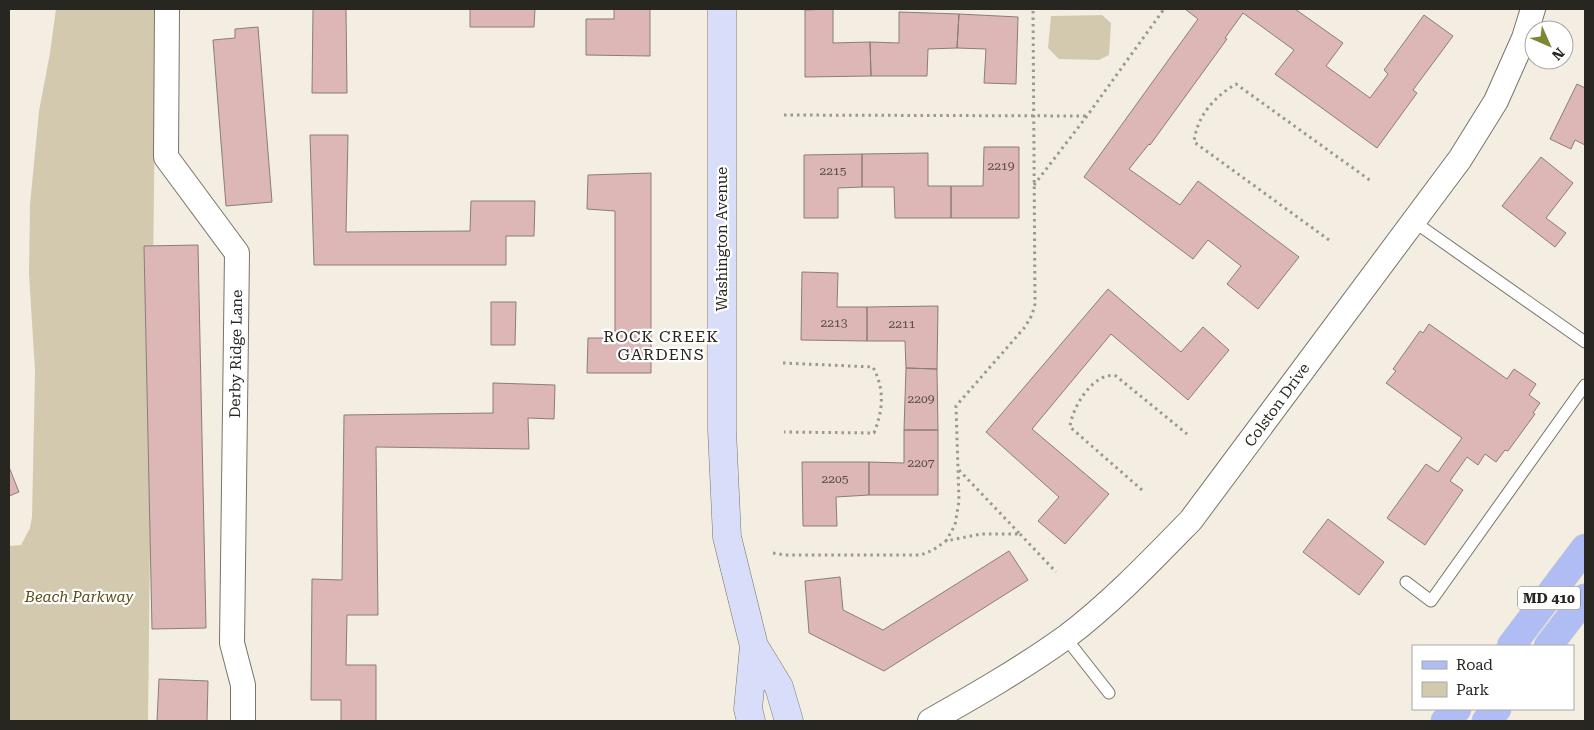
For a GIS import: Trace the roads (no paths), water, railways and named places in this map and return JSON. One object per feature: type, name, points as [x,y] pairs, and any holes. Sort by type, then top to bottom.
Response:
[{"type":"main road","name":"MD 410","points":[[1512,645],[1585,548]]},
{"type":"main road","name":"MD 410","points":[[1549,645],[1585,598]]},
{"type":"main road","points":[[1445,721],[1456,710]]},
{"type":"main road","points":[[1486,721],[1496,710]]},
{"type":"street","name":"Derby Ridge Lane","points":[[166,9],[166,157],[237,253],[232,643],[242,684],[243,721]]},
{"type":"street","name":"Washington Avenue","points":[[722,9],[722,430],[727,537],[754,646],[779,687],[788,721]]},
{"type":"street","name":"Colston Drive","points":[[930,721],[984,690],[1065,637],[1093,615],[1152,560],[1191,520],[1460,158],[1496,101],[1524,38],[1533,9]]},
{"type":"street","name":"Washington Avenue","points":[[751,721],[748,709],[754,646]]},
{"type":"lane","points":[[1413,222],[1585,342]]},
{"type":"lane","points":[[1406,582],[1431,601],[1585,385]]},
{"type":"lane","points":[[1065,637],[1109,693]]},
{"type":"district","name":"ROCK CREEK GARDENS","points":[[661,345]]},
{"type":"park label","name":"Beach Parkway","points":[[79,597]]}]
